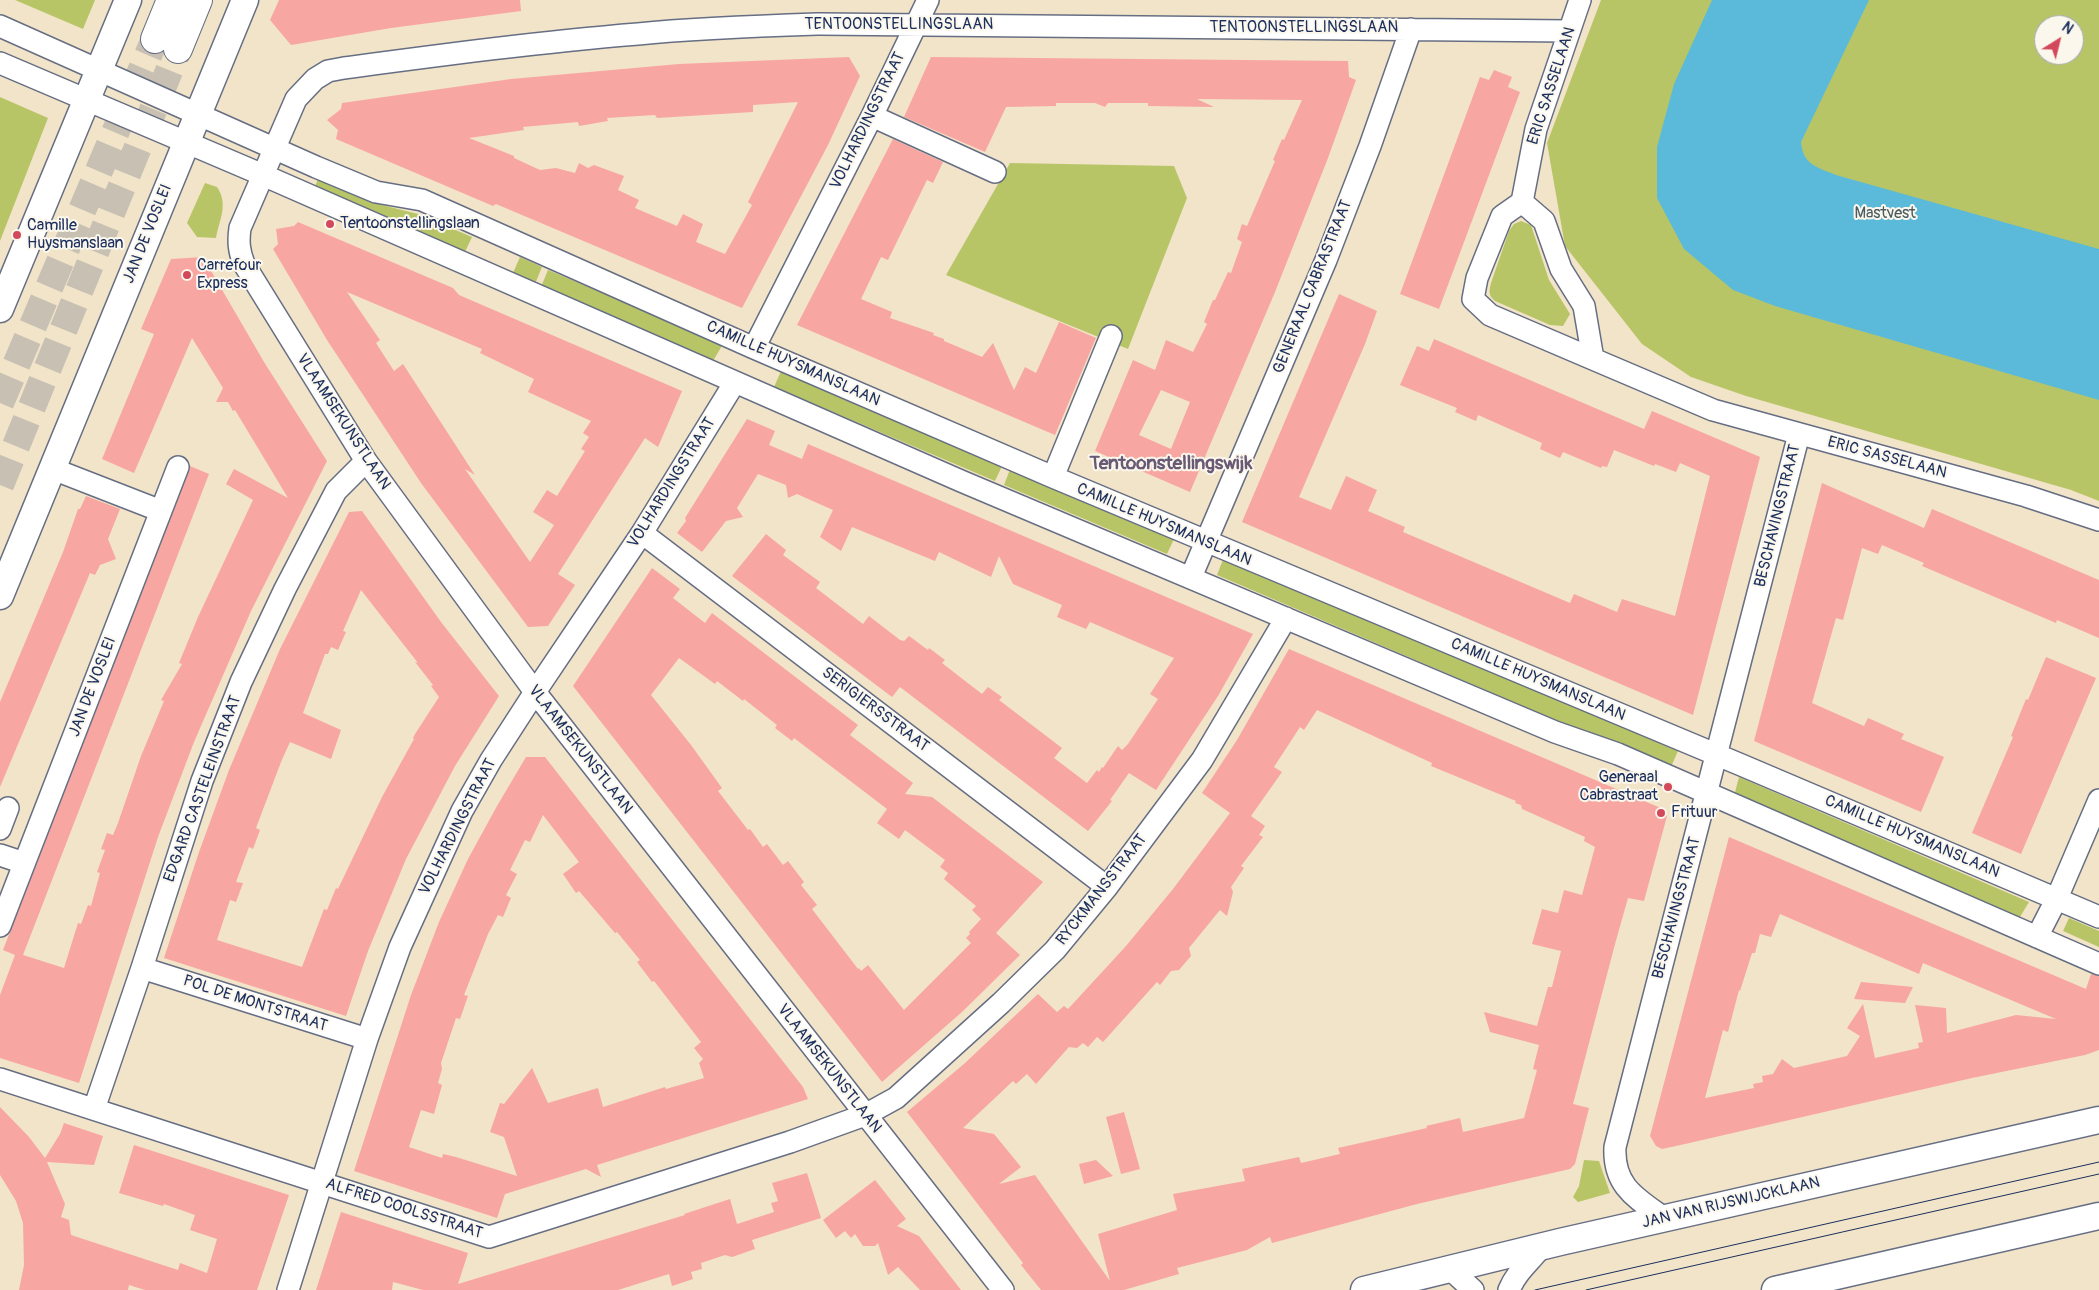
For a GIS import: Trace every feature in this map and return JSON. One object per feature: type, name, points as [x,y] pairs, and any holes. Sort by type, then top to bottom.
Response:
[{"type":"highway","points":[[171,0],[166,44],[198,0]]},
{"type":"main road","points":[[0,309],[128,0]]},
{"type":"main road","name":"JAN DE VOSLEI","points":[[0,596],[245,0]]},
{"type":"main road","name":"JAN VAN RIJSWIJCKLAAN","points":[[1364,1290],[1542,1246],[2099,1120]]},
{"type":"main road","points":[[1775,1290],[2099,1216]]},
{"type":"street","name":"VOLHARDINGSTRAAT","points":[[754,348],[872,116],[928,0]]},
{"type":"street","name":"ERIC SASSELAAN","points":[[1580,0],[1536,129],[1522,202],[1502,216],[1477,278],[1473,299],[1490,315],[1713,410],[2026,496],[2099,520]]},
{"type":"street","name":"TENTOONSTELLINGSLAAN","points":[[274,149],[296,99],[305,87],[328,71],[493,48],[638,34],[729,27],[819,24],[1569,30]]},
{"type":"street","name":"CAMILLE HUYSMANSLAAN","points":[[0,26],[100,69],[274,149],[376,192],[422,200],[754,348],[1053,477],[1718,755],[2099,917]]},
{"type":"street","name":"GENERAAL CABRASTRAAT","points":[[1191,577],[1326,260],[1370,146],[1411,28]]},
{"type":"street","points":[[0,63],[263,175],[961,481],[1555,732],[1618,754],[2099,964]]},
{"type":"street","points":[[872,116],[994,172]]},
{"type":"street","points":[[263,175],[274,149]]},
{"type":"street","name":"VLAAMSEKUNSTLAAN","points":[[263,175],[240,228],[238,241],[240,253],[250,273],[366,461],[535,692],[1003,1290]]},
{"type":"street","points":[[1522,202],[1544,221],[1561,269],[1584,306],[1593,359]]},
{"type":"street","points":[[1053,477],[1110,336]]},
{"type":"street","name":"VOLHARDINGSTRAAT","points":[[288,1290],[367,1039],[400,947],[462,811],[491,760],[535,692],[642,533],[734,382]]},
{"type":"street","name":"BESCHAVINGSTRAAT","points":[[1664,1218],[1628,1192],[1617,1170],[1615,1159],[1616,1147],[1799,434]]},
{"type":"street","name":"EDGARD CASTELEINSTRAAT","points":[[94,1109],[202,781],[241,682],[285,589],[336,491],[366,461]]},
{"type":"street","name":"JAN DE VOSLEI","points":[[0,926],[178,467]]},
{"type":"street","points":[[53,469],[161,511]]},
{"type":"street","name":"SERIGIERSSTRAAT","points":[[642,533],[1107,887]]},
{"type":"street","name":"RYCKMANSSTRAAT","points":[[865,1115],[896,1098],[1001,1003],[1055,950],[1107,887],[1202,760],[1286,618]]},
{"type":"street","points":[[2037,937],[2057,898],[2099,800]]},
{"type":"street","points":[[0,829],[8,808]]},
{"type":"street","points":[[0,855],[24,863]]},
{"type":"street","name":"POL DE MONTSTRAAT","points":[[142,968],[367,1039]]},
{"type":"street","name":"ALFRED COOLSSTRAAT","points":[[0,1078],[490,1237],[790,1142],[865,1115]]},
{"type":"street","points":[[1508,1290],[1521,1268],[1527,1265],[1542,1246]]},
{"type":"street","points":[[1449,1268],[1473,1290]]},
{"type":"green space","points":[[15,0],[95,0],[83,29]]},
{"type":"green space","name":"Mastvest","points":[[1601,0],[2099,0],[2099,501],[2071,490],[1746,396],[1691,377],[1642,344],[1565,246],[1547,143]]},
{"type":"green space","points":[[0,97],[48,118],[0,241]]},
{"type":"green space","points":[[1010,163],[1174,166],[1187,198],[1128,349],[946,275]]},
{"type":"green space","points":[[318,179],[378,204],[418,214],[472,237],[464,254],[314,189]]},
{"type":"green space","points":[[205,183],[217,187],[221,194],[223,206],[216,238],[197,237],[187,223]]},
{"type":"green space","points":[[1521,221],[1531,225],[1549,280],[1570,314],[1563,326],[1550,325],[1495,301],[1490,295],[1491,283],[1509,231],[1514,224]]},
{"type":"green space","points":[[520,257],[542,267],[535,284],[512,275]]},
{"type":"green space","points":[[548,270],[723,344],[713,361],[541,287]]},
{"type":"green space","points":[[782,369],[1003,464],[995,481],[774,387]]},
{"type":"green space","points":[[1011,467],[1175,537],[1167,554],[1004,485]]},
{"type":"green space","points":[[1224,557],[1678,751],[1670,769],[1217,575]]},
{"type":"green space","points":[[1739,777],[2029,902],[2020,917],[1734,796]]},
{"type":"green space","points":[[2069,918],[2099,931],[2099,947],[2063,931]]},
{"type":"green space","points":[[1584,1160],[1599,1161],[1610,1193],[1578,1202],[1573,1197],[1579,1186]]},
{"type":"water","points":[[1712,0],[1869,0],[1801,142],[1805,156],[1812,164],[1836,175],[2099,249],[2099,400],[1775,306],[1733,290],[1684,249],[1657,198],[1657,147],[1674,84]]},
{"type":"building","points":[[279,0],[520,0],[521,11],[391,28],[291,45],[270,20]]},
{"type":"building","points":[[849,57],[860,76],[828,145],[742,308],[496,204],[493,206],[336,139],[338,130],[327,120],[341,109],[342,103],[511,79],[679,64]],"holes":[[[798,102],[748,202],[752,205],[725,254],[696,242],[703,224],[683,214],[677,226],[635,208],[639,200],[618,190],[624,176],[594,165],[588,168],[579,163],[575,173],[556,168],[540,170],[514,158],[514,156],[469,138],[524,130],[523,127],[578,122],[579,126],[608,121],[607,118],[655,115],[657,118],[753,112],[753,105]]]},
{"type":"building","points":[[931,57],[1348,61],[1349,77],[1356,80],[1328,158],[1275,292],[1190,492],[1095,451],[1133,360],[1155,370],[1166,340],[1193,352],[1207,324],[1204,322],[1213,300],[1215,300],[1228,272],[1231,273],[1242,242],[1237,239],[1242,224],[1247,226],[1275,161],[1273,160],[1282,139],[1284,140],[1302,100],[1197,99],[1214,107],[1148,106],[1148,103],[1108,103],[1105,107],[1095,103],[1056,103],[1056,106],[1006,107],[985,152],[904,117]],"holes":[[[1161,390],[1190,402],[1171,449],[1139,435]]]},
{"type":"building","points":[[1494,70],[1512,77],[1508,87],[1520,92],[1439,309],[1400,294],[1480,77],[1489,80]]},
{"type":"building","points":[[893,139],[943,162],[933,183],[927,180],[888,260],[881,257],[861,299],[892,312],[890,318],[934,333],[933,335],[944,339],[944,341],[982,357],[993,343],[1014,390],[1025,367],[1036,373],[1059,322],[1096,338],[1055,435],[797,325]]},
{"type":"building","points":[[298,222],[453,288],[459,295],[682,391],[658,447],[645,438],[558,574],[575,585],[548,626],[528,627],[421,483],[327,340],[273,249],[278,244],[276,229],[294,226]],"holes":[[[347,292],[482,349],[480,353],[534,379],[528,392],[591,421],[583,433],[589,437],[581,449],[585,451],[557,496],[547,490],[533,512],[554,525],[530,562],[465,469],[475,475],[403,364],[394,371],[376,343],[380,340]]]},
{"type":"building","points":[[203,257],[264,362],[327,461],[251,611],[194,742],[158,837],[79,1083],[0,1058],[0,995],[15,955],[3,950],[190,466],[209,474],[23,955],[64,968],[78,923],[81,924],[88,905],[91,906],[100,873],[97,872],[105,850],[101,849],[107,833],[113,835],[141,756],[164,701],[161,700],[182,664],[179,663],[198,617],[253,500],[226,484],[234,469],[288,498],[235,410],[233,411],[228,402],[216,402],[223,388],[192,338],[134,473],[102,459],[154,334],[141,329],[171,259]]},
{"type":"building","points":[[1339,294],[1377,311],[1365,344],[1299,497],[1331,510],[1346,476],[1377,490],[1368,511],[1405,527],[1403,532],[1570,603],[1574,594],[1617,612],[1622,599],[1675,616],[1710,476],[1680,463],[1676,472],[1655,464],[1654,466],[1614,450],[1607,467],[1602,466],[1601,468],[1563,452],[1560,458],[1540,449],[1542,443],[1478,415],[1476,421],[1455,412],[1457,408],[1400,385],[1417,346],[1429,351],[1434,339],[1644,429],[1652,411],[1760,457],[1693,715],[1242,522]]},
{"type":"building","points":[[747,419],[775,431],[769,445],[802,459],[808,444],[1253,634],[1218,696],[1156,790],[1129,773],[1110,800],[1112,801],[1088,831],[900,687],[892,697],[732,576],[766,534],[786,550],[783,555],[820,582],[816,588],[863,624],[869,616],[900,640],[904,641],[909,636],[945,660],[942,663],[982,694],[988,687],[1002,697],[999,700],[1062,748],[1054,758],[1087,783],[1097,770],[1099,772],[1103,768],[1118,746],[1122,750],[1128,744],[1158,699],[1150,694],[1174,658],[1090,622],[1086,629],[1057,617],[1062,605],[1013,584],[999,556],[991,577],[939,552],[935,561],[852,527],[841,551],[820,537],[833,510],[797,494],[788,498],[786,485],[758,474],[737,508],[743,517],[726,521],[702,552],[677,533]]},
{"type":"building","points":[[1822,483],[1924,528],[1932,509],[2099,580],[2099,638],[2057,620],[2056,623],[1922,566],[1924,563],[1882,545],[1878,554],[1862,548],[1843,620],[1836,618],[1812,703],[1864,726],[1868,718],[1904,734],[1901,739],[1944,757],[1921,812],[1754,741]]},
{"type":"building","points":[[86,496],[120,509],[108,539],[116,559],[100,565],[95,575],[90,573],[0,787],[0,702],[63,552],[78,509],[80,509]]},
{"type":"building","points":[[362,511],[441,622],[499,696],[455,766],[406,859],[368,951],[346,1016],[164,958],[199,852],[229,770],[280,649],[349,512]],"holes":[[[361,590],[418,663],[415,662],[433,685],[431,686],[439,697],[415,734],[382,797],[338,889],[336,888],[327,910],[324,909],[302,967],[217,940],[230,900],[236,902],[243,883],[236,882],[249,847],[253,849],[260,830],[256,828],[290,742],[331,759],[341,730],[303,713],[325,654],[328,654],[331,647],[338,650],[346,632],[343,631]]]},
{"type":"building","points":[[652,568],[680,589],[673,598],[705,623],[712,613],[858,725],[850,735],[913,783],[905,794],[932,797],[1043,882],[996,933],[1020,955],[962,1012],[882,1082],[573,686]],"holes":[[[679,658],[715,684],[717,681],[743,701],[744,699],[777,725],[775,728],[792,741],[794,738],[887,809],[877,823],[899,839],[905,830],[945,860],[940,867],[948,873],[944,879],[976,906],[972,910],[981,919],[966,938],[971,943],[904,1010],[868,965],[861,971],[858,969],[812,909],[817,905],[801,885],[804,882],[788,861],[783,865],[767,844],[763,847],[750,829],[748,830],[718,791],[722,788],[651,695]]]},
{"type":"building","points":[[1289,649],[1663,809],[1667,816],[1644,901],[1628,898],[1573,1104],[1589,1108],[1575,1164],[1570,1169],[1417,1204],[1272,1243],[1270,1237],[1247,1250],[1177,1268],[1179,1274],[1124,1290],[1041,1290],[1021,1265],[1023,1263],[907,1112],[965,1063],[1038,994],[1057,1012],[1064,1006],[1068,1009],[1126,946],[1173,889],[1230,813],[1202,793],[1237,740]],"holes":[[[1317,710],[1432,763],[1431,766],[1516,801],[1515,803],[1521,805],[1522,809],[1585,837],[1584,841],[1595,847],[1582,895],[1564,890],[1558,913],[1542,909],[1532,944],[1561,951],[1552,987],[1548,987],[1537,1026],[1484,1012],[1490,1032],[1539,1045],[1533,1069],[1537,1070],[1524,1118],[1463,1132],[1460,1118],[1426,1126],[1427,1128],[1338,1148],[1340,1154],[1301,1163],[1299,1157],[1242,1169],[1245,1181],[1173,1194],[1177,1210],[1098,1234],[1110,1281],[1035,1175],[999,1184],[1021,1167],[994,1134],[963,1128],[1013,1081],[1016,1084],[1027,1074],[1036,1084],[1069,1047],[1077,1048],[1083,1043],[1088,1047],[1097,1037],[1103,1042],[1157,982],[1160,985],[1171,971],[1179,970],[1191,956],[1189,948],[1220,910],[1227,916],[1233,892],[1231,887],[1244,868],[1241,866],[1263,837],[1259,835],[1265,826],[1251,816],[1282,772],[1274,767],[1300,727],[1304,730]]]},
{"type":"building","points":[[2046,657],[2096,678],[2021,854],[1972,833],[2013,737],[2011,736],[2026,699],[2028,700]]},
{"type":"building","points":[[526,757],[545,757],[803,1087],[808,1099],[597,1165],[601,1177],[586,1169],[505,1194],[497,1218],[354,1171],[411,995],[439,922],[468,859]],"holes":[[[543,815],[579,862],[563,874],[576,893],[579,891],[615,933],[617,932],[640,960],[637,962],[652,982],[654,981],[701,1042],[694,1048],[703,1059],[699,1063],[704,1078],[666,1089],[665,1087],[603,1107],[598,1088],[548,1103],[532,1068],[504,1104],[500,1103],[490,1132],[504,1137],[517,1176],[456,1157],[443,1154],[442,1158],[409,1147],[421,1110],[434,1114],[442,1085],[438,1083],[442,1069],[441,1063],[456,1018],[460,1019],[468,996],[464,995],[488,934],[498,915],[503,917],[511,898],[506,895],[517,874],[510,870],[525,840],[530,842]]]},
{"type":"building","points":[[1729,837],[2086,989],[2091,974],[2099,976],[2099,1050],[2085,1055],[1972,1078],[1662,1149],[1656,1146],[1650,1136]],"holes":[[[1780,914],[1919,974],[1923,963],[2056,1019],[2016,1015],[1947,1033],[1946,1008],[1915,1005],[1923,1042],[1918,1043],[1919,1048],[1875,1058],[1863,1004],[1847,1028],[1860,1036],[1847,1056],[1794,1068],[1782,1059],[1773,1074],[1762,1076],[1763,1082],[1753,1084],[1754,1088],[1705,1098],[1723,1030],[1728,1032],[1739,990],[1752,953],[1755,953],[1760,934],[1771,937]]]},
{"type":"building","points":[[1861,982],[1913,987],[1905,1003],[1854,999]]},
{"type":"building","points":[[0,1107],[29,1137],[45,1158],[60,1134],[64,1123],[103,1136],[94,1165],[47,1162],[65,1204],[61,1217],[69,1220],[71,1235],[178,1270],[180,1263],[207,1273],[217,1239],[190,1230],[195,1215],[164,1204],[163,1206],[119,1193],[134,1145],[289,1195],[257,1290],[145,1290],[129,1285],[128,1290],[19,1290],[24,1265],[23,1223],[16,1201],[0,1175]]},
{"type":"building","points":[[1124,1112],[1140,1169],[1121,1174],[1106,1117]]},
{"type":"building","points":[[1096,1160],[1113,1176],[1084,1184],[1079,1164]]},
{"type":"building","points":[[807,1173],[821,1218],[752,1240],[755,1249],[732,1257],[725,1255],[701,1263],[702,1269],[691,1272],[693,1279],[672,1286],[669,1274],[618,1290],[423,1290],[393,1282],[392,1290],[316,1290],[341,1212],[468,1253],[458,1284],[685,1215],[730,1199],[737,1224],[774,1212],[771,1203],[778,1201],[772,1183]]},
{"type":"building","points":[[875,1180],[906,1219],[897,1226],[919,1236],[961,1290],[920,1290],[898,1267],[888,1275],[878,1243],[875,1246],[863,1246],[855,1234],[851,1238],[845,1231],[836,1238],[823,1220]]},
{"type":"tunnel","points":[[0,403],[155,39]]},
{"type":"tunnel","points":[[0,485],[178,49]]},
{"type":"tram line","points":[[1535,1290],[2099,1162]]},
{"type":"tram line","points":[[1586,1290],[2099,1174]]},
{"type":"place","name":"Tentoonstellingslaan","points":[[330,224]]},
{"type":"place","name":"Camille Huysmanslaan","points":[[17,235]]},
{"type":"place","name":"Carrefour Express","points":[[187,275]]},
{"type":"place","name":"Generaal Cabrastraat","points":[[1668,787]]},
{"type":"place","name":"Frituur","points":[[1661,813]]},
{"type":"district","name":"Tentoonstellingswijk","points":[[1171,464]]}]
